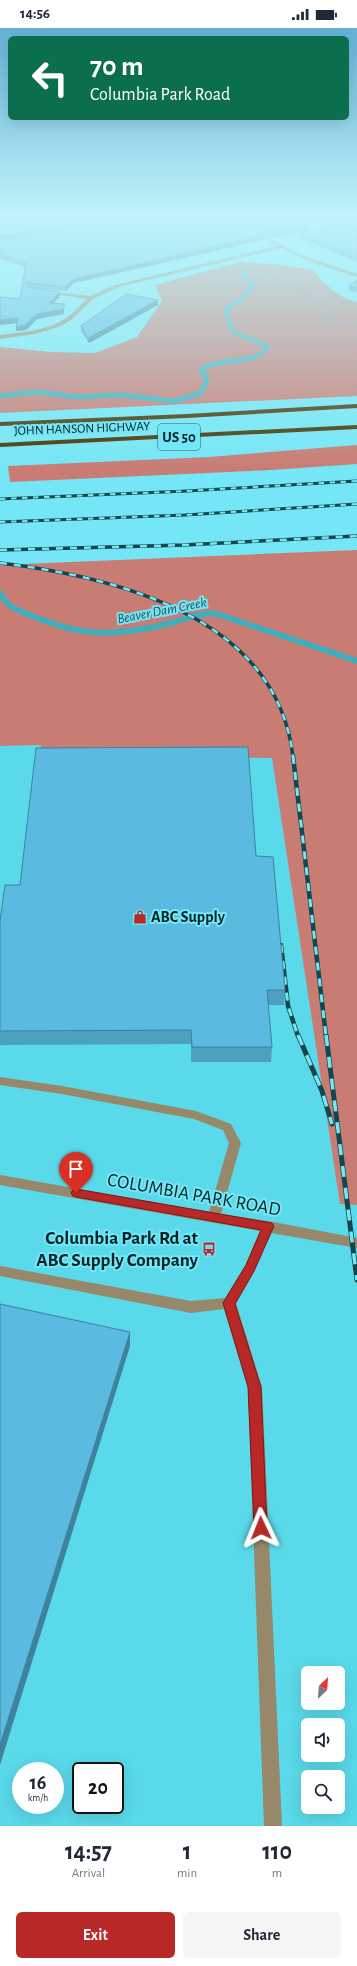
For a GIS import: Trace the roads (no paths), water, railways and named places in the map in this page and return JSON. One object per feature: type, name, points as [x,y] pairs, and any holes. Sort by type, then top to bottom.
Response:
[{"type":"highway","name":"JOHN HANSON HIGHWAY","points":[[0,424],[357,406]]},
{"type":"highway","name":"JOHN HANSON HIGHWAY","points":[[0,444],[357,427]]},
{"type":"street","points":[[0,337],[36,332],[59,325],[70,319],[88,301]]},
{"type":"street","points":[[0,1081],[62,1090],[196,1115],[227,1127],[235,1143],[214,1217]]},
{"type":"street","name":"COLUMBIA PARK ROAD","points":[[0,1180],[268,1226],[357,1243]]},
{"type":"street","points":[[268,1226],[250,1268],[229,1303],[255,1387],[273,1826]]},
{"type":"street","points":[[0,1271],[191,1307],[229,1303]]},
{"type":"waterway","points":[[240,301],[226,309],[231,328],[241,336],[259,342],[268,347],[263,353],[252,358]]},
{"type":"waterway","points":[[0,396],[38,392],[75,397],[120,395],[175,401],[201,393],[207,379],[201,370],[206,367],[212,364],[252,358]]},
{"type":"waterway","name":"Beaver Dam Creek","points":[[0,593],[7,603],[19,611],[58,626],[88,632],[103,633],[132,631],[163,625],[201,614],[214,613],[357,661]]},
{"type":"railway","points":[[0,499],[187,491],[357,481]]},
{"type":"railway","points":[[0,522],[185,515],[357,504]]},
{"type":"railway","points":[[0,550],[184,545],[357,536]]},
{"type":"railway","points":[[0,563],[46,570],[93,580],[140,594],[184,613],[224,638],[257,670],[281,709],[293,757]]},
{"type":"railway","points":[[293,756],[326,1036]]},
{"type":"railway","points":[[281,945],[288,1006],[298,1036]]},
{"type":"railway","points":[[298,1035],[322,1091],[332,1124]]},
{"type":"railway","points":[[326,1035],[357,1280]]},
{"type":"place","name":"ABC Supply","points":[[140,917]]},
{"type":"place","name":"Columbia Park Rd at ABC Supply Company","points":[[209,1249]]}]
